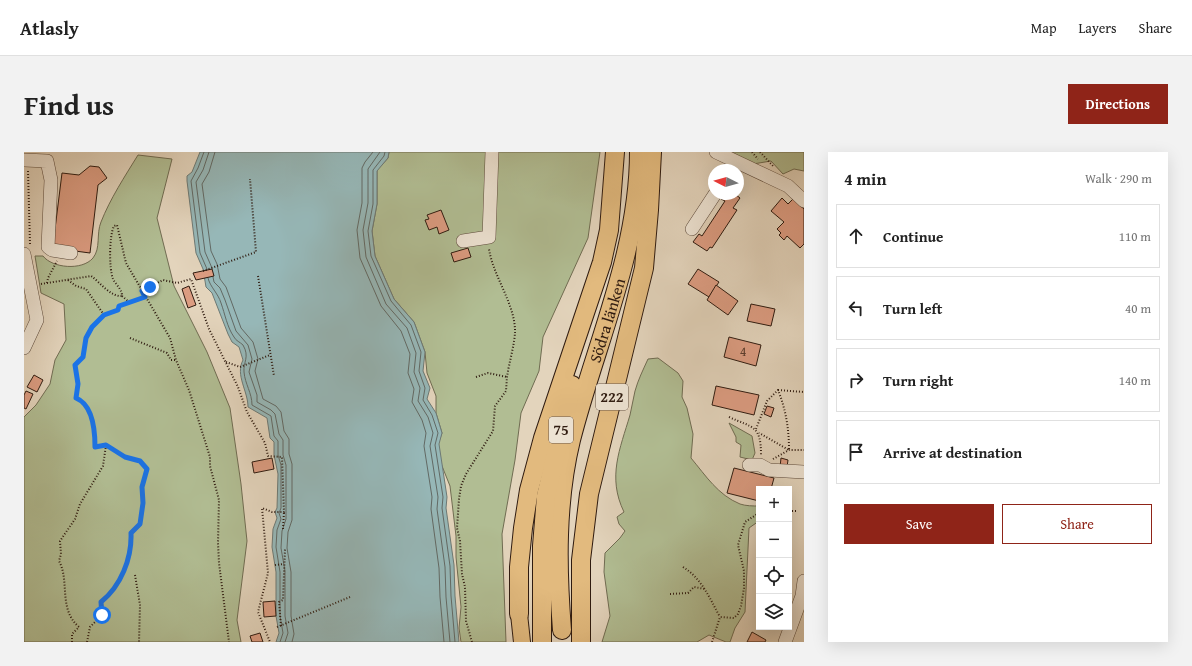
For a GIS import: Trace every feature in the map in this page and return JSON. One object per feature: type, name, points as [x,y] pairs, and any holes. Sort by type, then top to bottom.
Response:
[{"type":"highway","points":[[519,614],[519,567],[529,490],[543,438],[602,262],[609,230],[615,152]]},
{"type":"highway","name":"Södra länken","points":[[562,630],[559,553],[565,475],[571,441],[620,280],[636,195],[639,152]]},
{"type":"highway","name":"222","points":[[581,642],[581,560],[589,494],[644,268],[652,152]]},
{"type":"highway","name":"Södra länken","points":[[542,642],[542,546],[546,496],[564,415],[591,317],[602,262]]},
{"type":"main road","points":[[519,614],[522,642]]},
{"type":"street","points":[[463,241],[489,238],[492,152]]},
{"type":"street","points":[[716,152],[729,164]]},
{"type":"street","points":[[26,160],[46,161],[51,174],[48,247],[52,250],[71,253]]},
{"type":"street","points":[[744,171],[788,186],[804,201]]},
{"type":"street","points":[[692,229],[711,200]]},
{"type":"street","points":[[24,348],[28,335],[37,320],[27,251]]},
{"type":"street","points":[[24,301],[33,307],[36,312]]},
{"type":"street","points":[[755,465],[769,470],[804,472]]},
{"type":"street","points":[[785,642],[802,596],[804,581]]},
{"type":"path","points":[[26,160],[27,251]]},
{"type":"path","points":[[203,271],[256,252],[250,180]]},
{"type":"path","points":[[129,302],[122,296],[122,293],[113,281],[110,269],[112,233],[116,225],[118,227],[126,263],[170,338],[176,360],[192,397],[210,457],[210,466],[218,492],[220,510],[218,543],[219,563],[230,642]]},
{"type":"path","points":[[472,642],[466,621],[465,586],[462,574],[460,541],[457,528],[459,499],[461,486],[466,474],[493,431],[495,406],[506,391],[515,331],[512,312],[491,262],[489,238]]},
{"type":"path","points":[[47,283],[48,278],[57,262]]},
{"type":"path","points":[[36,285],[91,276],[107,290],[118,296],[122,296]]},
{"type":"path","points":[[258,276],[274,376]]},
{"type":"path","points":[[142,291],[163,280],[177,283],[191,278],[209,329],[238,387],[247,412],[265,443],[268,456],[282,457],[284,512],[283,529]]},
{"type":"path","points":[[67,280],[76,286],[86,289],[104,315]]},
{"type":"path","points":[[87,642],[90,627],[102,615],[101,602],[110,595],[120,582],[131,548],[131,533],[140,524],[143,503],[142,487],[147,469],[140,461],[125,457],[106,445],[95,447],[95,434],[92,420],[85,404],[76,398],[78,384],[75,365],[83,357],[86,338],[92,327],[104,315],[118,310],[119,306],[145,297]]},
{"type":"path","points":[[130,338],[167,353],[171,360],[176,360]]},
{"type":"path","points":[[225,362],[240,366],[270,354]]},
{"type":"path","points":[[476,377],[488,373],[507,377]]},
{"type":"path","points":[[778,390],[789,427],[789,450]]},
{"type":"path","points":[[756,429],[767,401],[778,390],[804,392]]},
{"type":"path","points":[[729,417],[756,429],[759,433],[789,450]]},
{"type":"path","points":[[755,465],[759,433]]},
{"type":"path","points":[[72,642],[72,634],[79,627],[70,620],[63,584],[63,568],[59,562],[61,554],[60,541],[75,518],[80,504],[103,466],[106,445]]},
{"type":"path","points":[[755,465],[789,450],[804,450]]},
{"type":"path","points":[[270,642],[258,612],[268,573],[262,508],[272,512],[284,512]]},
{"type":"path","points":[[792,511],[798,510]]},
{"type":"path","points":[[720,617],[734,618],[738,614],[744,582],[744,571],[738,545],[745,522],[756,515]]},
{"type":"path","points":[[281,626],[279,602],[282,600],[285,548]]},
{"type":"path","points":[[275,565],[284,564]]},
{"type":"path","points":[[683,567],[695,574],[720,617],[712,642]]},
{"type":"path","points":[[135,575],[140,605],[139,642]]},
{"type":"path","points":[[670,594],[688,593],[694,587],[705,589]]},
{"type":"path","points":[[277,627],[350,597]]},
{"type":"green space","points":[[389,152],[600,152],[588,238],[543,337],[539,371],[521,413],[515,460],[502,534],[506,642],[461,642],[459,628],[461,607],[456,557],[456,536],[450,486],[440,461],[438,444],[442,433],[436,413],[436,396],[427,373],[425,352],[414,322],[394,299],[375,256],[372,231],[377,204],[377,170],[388,158]]},
{"type":"green space","points":[[722,152],[804,152],[804,171],[794,169],[783,174],[771,161],[747,165]]},
{"type":"green space","points":[[138,155],[172,159],[157,218],[174,286],[207,352],[230,408],[241,484],[247,541],[237,620],[241,642],[24,642],[24,417],[36,405],[50,384],[55,360],[66,340],[64,304],[41,293],[35,256],[43,256],[53,263],[67,266],[82,265],[93,258],[97,250],[99,231],[105,213]]},
{"type":"green space","points":[[658,358],[678,373],[683,381],[682,397],[687,408],[693,434],[691,458],[725,496],[740,504],[756,506],[756,523],[749,528],[745,612],[735,628],[730,642],[726,642],[709,635],[697,642],[602,642],[610,616],[604,572],[605,553],[625,531],[619,524],[617,517],[624,512],[616,487],[617,463],[635,391],[648,359]]},
{"type":"green space","points":[[729,423],[752,436],[755,453],[752,460],[740,457],[741,445],[736,442],[736,437]]},
{"type":"water","points":[[200,152],[389,152],[388,158],[377,171],[377,204],[372,231],[375,256],[394,299],[414,322],[425,352],[423,371],[430,388],[427,399],[436,413],[442,433],[439,444],[447,497],[446,508],[454,565],[459,642],[276,642],[279,633],[276,616],[276,572],[272,547],[273,529],[277,518],[275,512],[277,508],[278,474],[274,455],[274,442],[270,438],[267,418],[248,407],[240,371],[243,360],[239,347],[232,342],[212,293],[206,287],[203,269],[196,253],[187,176],[192,172]]},
{"type":"building","points":[[90,166],[99,167],[107,178],[98,185],[90,253],[75,251],[75,248],[53,245],[62,173],[79,175]]},
{"type":"building","points":[[782,198],[788,204],[793,199],[804,209],[804,244],[800,248],[787,236],[784,240],[779,235],[781,233],[777,229],[784,222],[771,211]]},
{"type":"building","points":[[723,200],[739,200],[733,208],[737,210],[712,248],[710,247],[707,251],[693,242],[699,234],[702,236],[725,201]]},
{"type":"building","points":[[441,210],[449,230],[439,234],[437,227],[429,230],[425,220],[429,219],[427,215]]},
{"type":"building","points":[[468,248],[471,257],[454,262],[451,253]]},
{"type":"building","points":[[212,269],[214,276],[196,280],[193,273]]},
{"type":"building","points":[[698,269],[719,282],[709,297],[688,284]]},
{"type":"building","points":[[716,285],[738,301],[728,315],[707,300]]},
{"type":"building","points":[[189,286],[196,305],[188,308],[182,289]]},
{"type":"building","points":[[751,304],[775,309],[771,326],[747,321]]},
{"type":"building","points":[[729,337],[761,345],[756,366],[724,357]]},
{"type":"building","points":[[34,375],[43,380],[37,392],[27,387]]},
{"type":"building","points":[[716,386],[759,395],[754,415],[712,405]]},
{"type":"building","points":[[26,391],[33,394],[26,409],[24,408],[24,395]]},
{"type":"building","points":[[767,406],[774,408],[771,417],[764,414]]},
{"type":"building","points":[[272,458],[274,469],[254,473],[252,462]]},
{"type":"building","points":[[781,458],[788,460],[787,467],[780,467]]},
{"type":"building","points":[[734,468],[774,478],[772,486],[756,486],[756,500],[727,493]]},
{"type":"building","points":[[275,601],[276,616],[264,617],[263,602]]},
{"type":"building","points":[[752,632],[766,640],[765,642],[747,642]]},
{"type":"building","points":[[260,633],[263,642],[252,642],[250,636]]},
{"type":"route","points":[[102,615],[101,602],[110,595],[120,582],[131,548],[131,533],[140,524],[143,503],[142,487],[147,469],[140,461],[125,457],[106,445],[95,447],[95,434],[92,420],[85,404],[82,400],[76,398],[78,384],[75,365],[78,360],[83,357],[86,338],[92,327],[100,321],[104,315],[118,310],[119,306],[145,297],[142,291],[150,287]]}]
